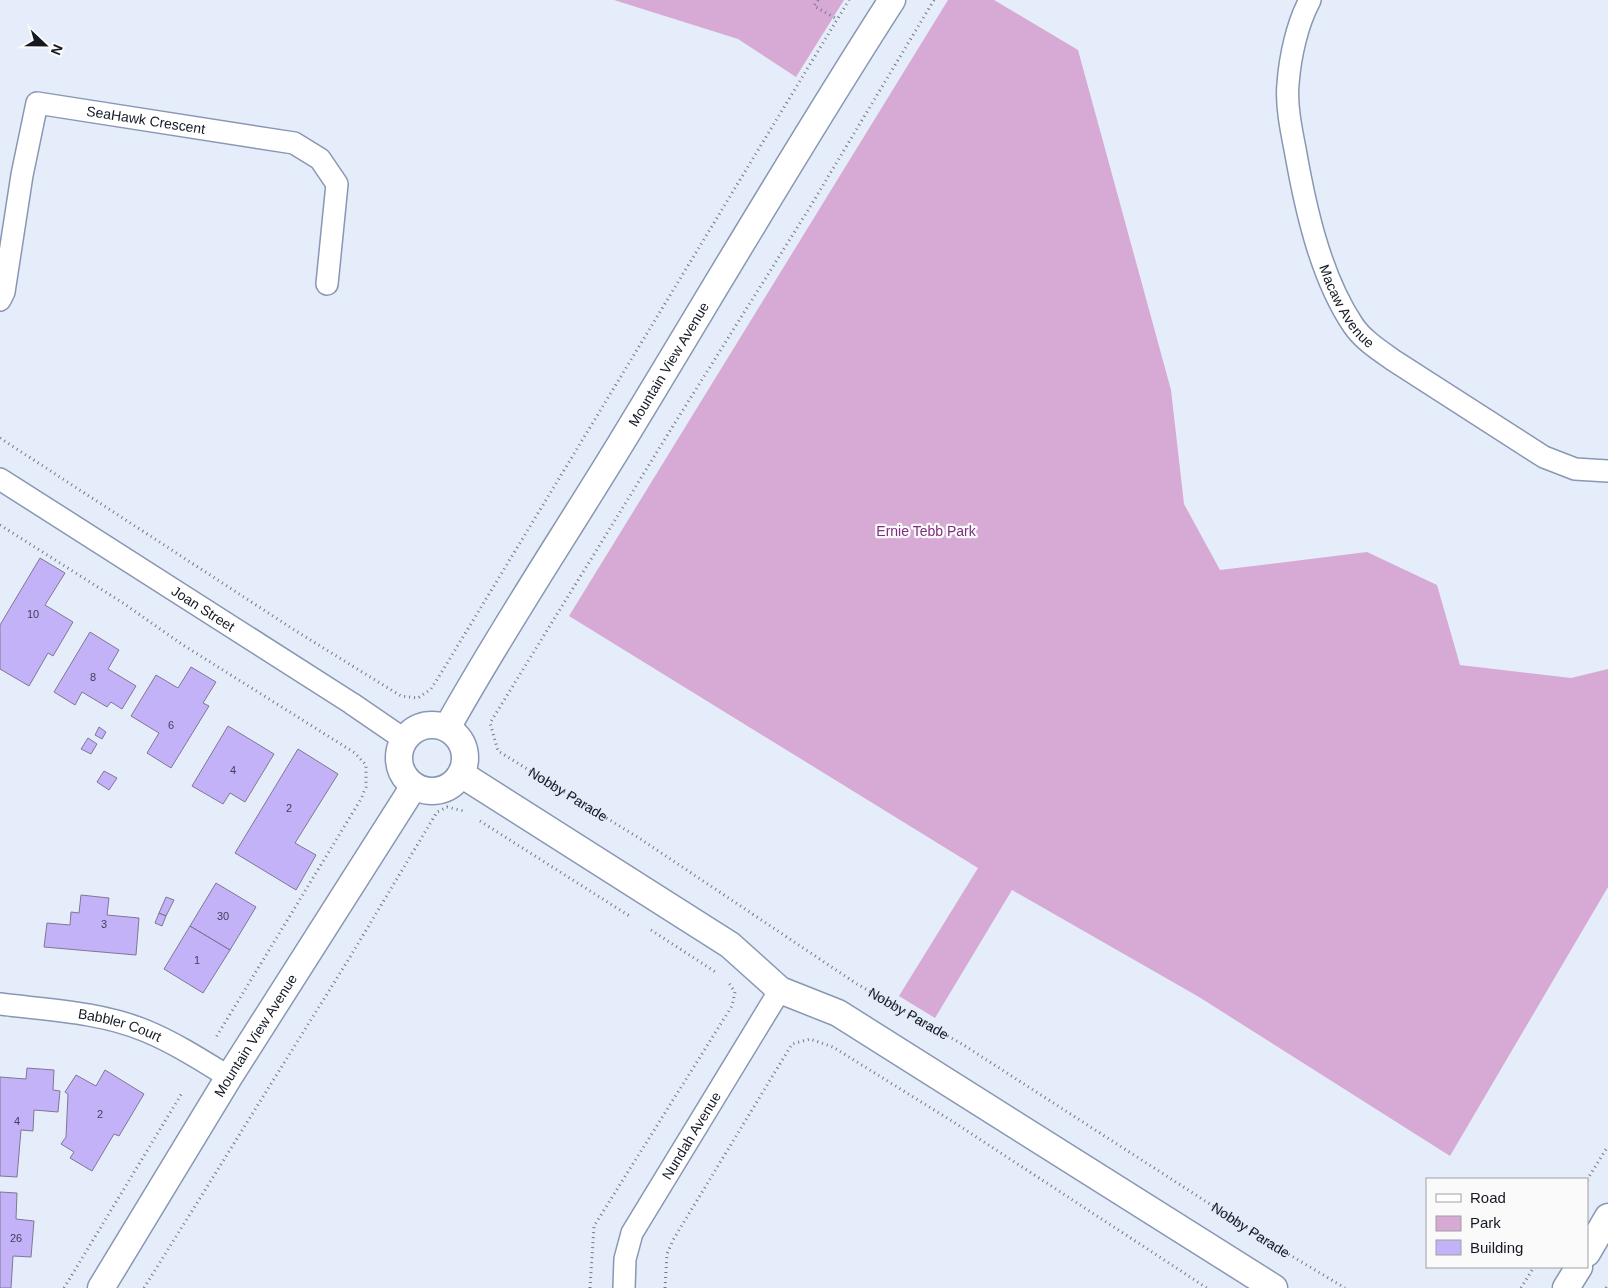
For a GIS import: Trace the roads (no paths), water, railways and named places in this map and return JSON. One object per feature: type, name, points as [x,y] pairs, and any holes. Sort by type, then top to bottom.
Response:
[{"type":"street","name":"Mountain View Avenue","points":[[447,728],[474,680],[573,522],[892,0]]},
{"type":"street","name":"Macaw Avenue","points":[[1310,0],[1294,44],[1288,86],[1291,129],[1298,168],[1317,245],[1332,286],[1354,326],[1372,345],[1393,360],[1544,457],[1575,469],[1608,471]]},
{"type":"street","name":"SeaHawk Crescent","points":[[0,300],[4,292],[22,175],[36,103],[294,143],[320,159],[338,184],[327,284]]},
{"type":"street","name":"Joan Street","points":[[0,479],[351,703],[405,740]]},
{"type":"street","points":[[438,725],[447,728],[456,734],[462,742],[465,762],[461,774],[456,781],[446,788],[436,791],[424,790],[414,786],[406,779],[401,770],[399,760],[400,749],[405,740],[411,732],[420,727],[438,725]]},
{"type":"street","points":[[461,774],[730,945],[780,990],[838,1013],[1274,1288]]},
{"type":"street","name":"Mountain View Avenue","points":[[101,1288],[229,1078],[414,786]]},
{"type":"street","name":"Nundah Avenue","points":[[624,1288],[625,1259],[632,1233],[780,990]]},
{"type":"street","name":"Babbler Court","points":[[0,1004],[72,1012],[110,1020],[145,1031],[202,1060],[229,1078]]},
{"type":"street","points":[[1588,1251],[1608,1217]]},
{"type":"street","points":[[1566,1288],[1578,1268]]},
{"type":"park label","name":"Ernie Tebb Park","points":[[926,531]]}]
